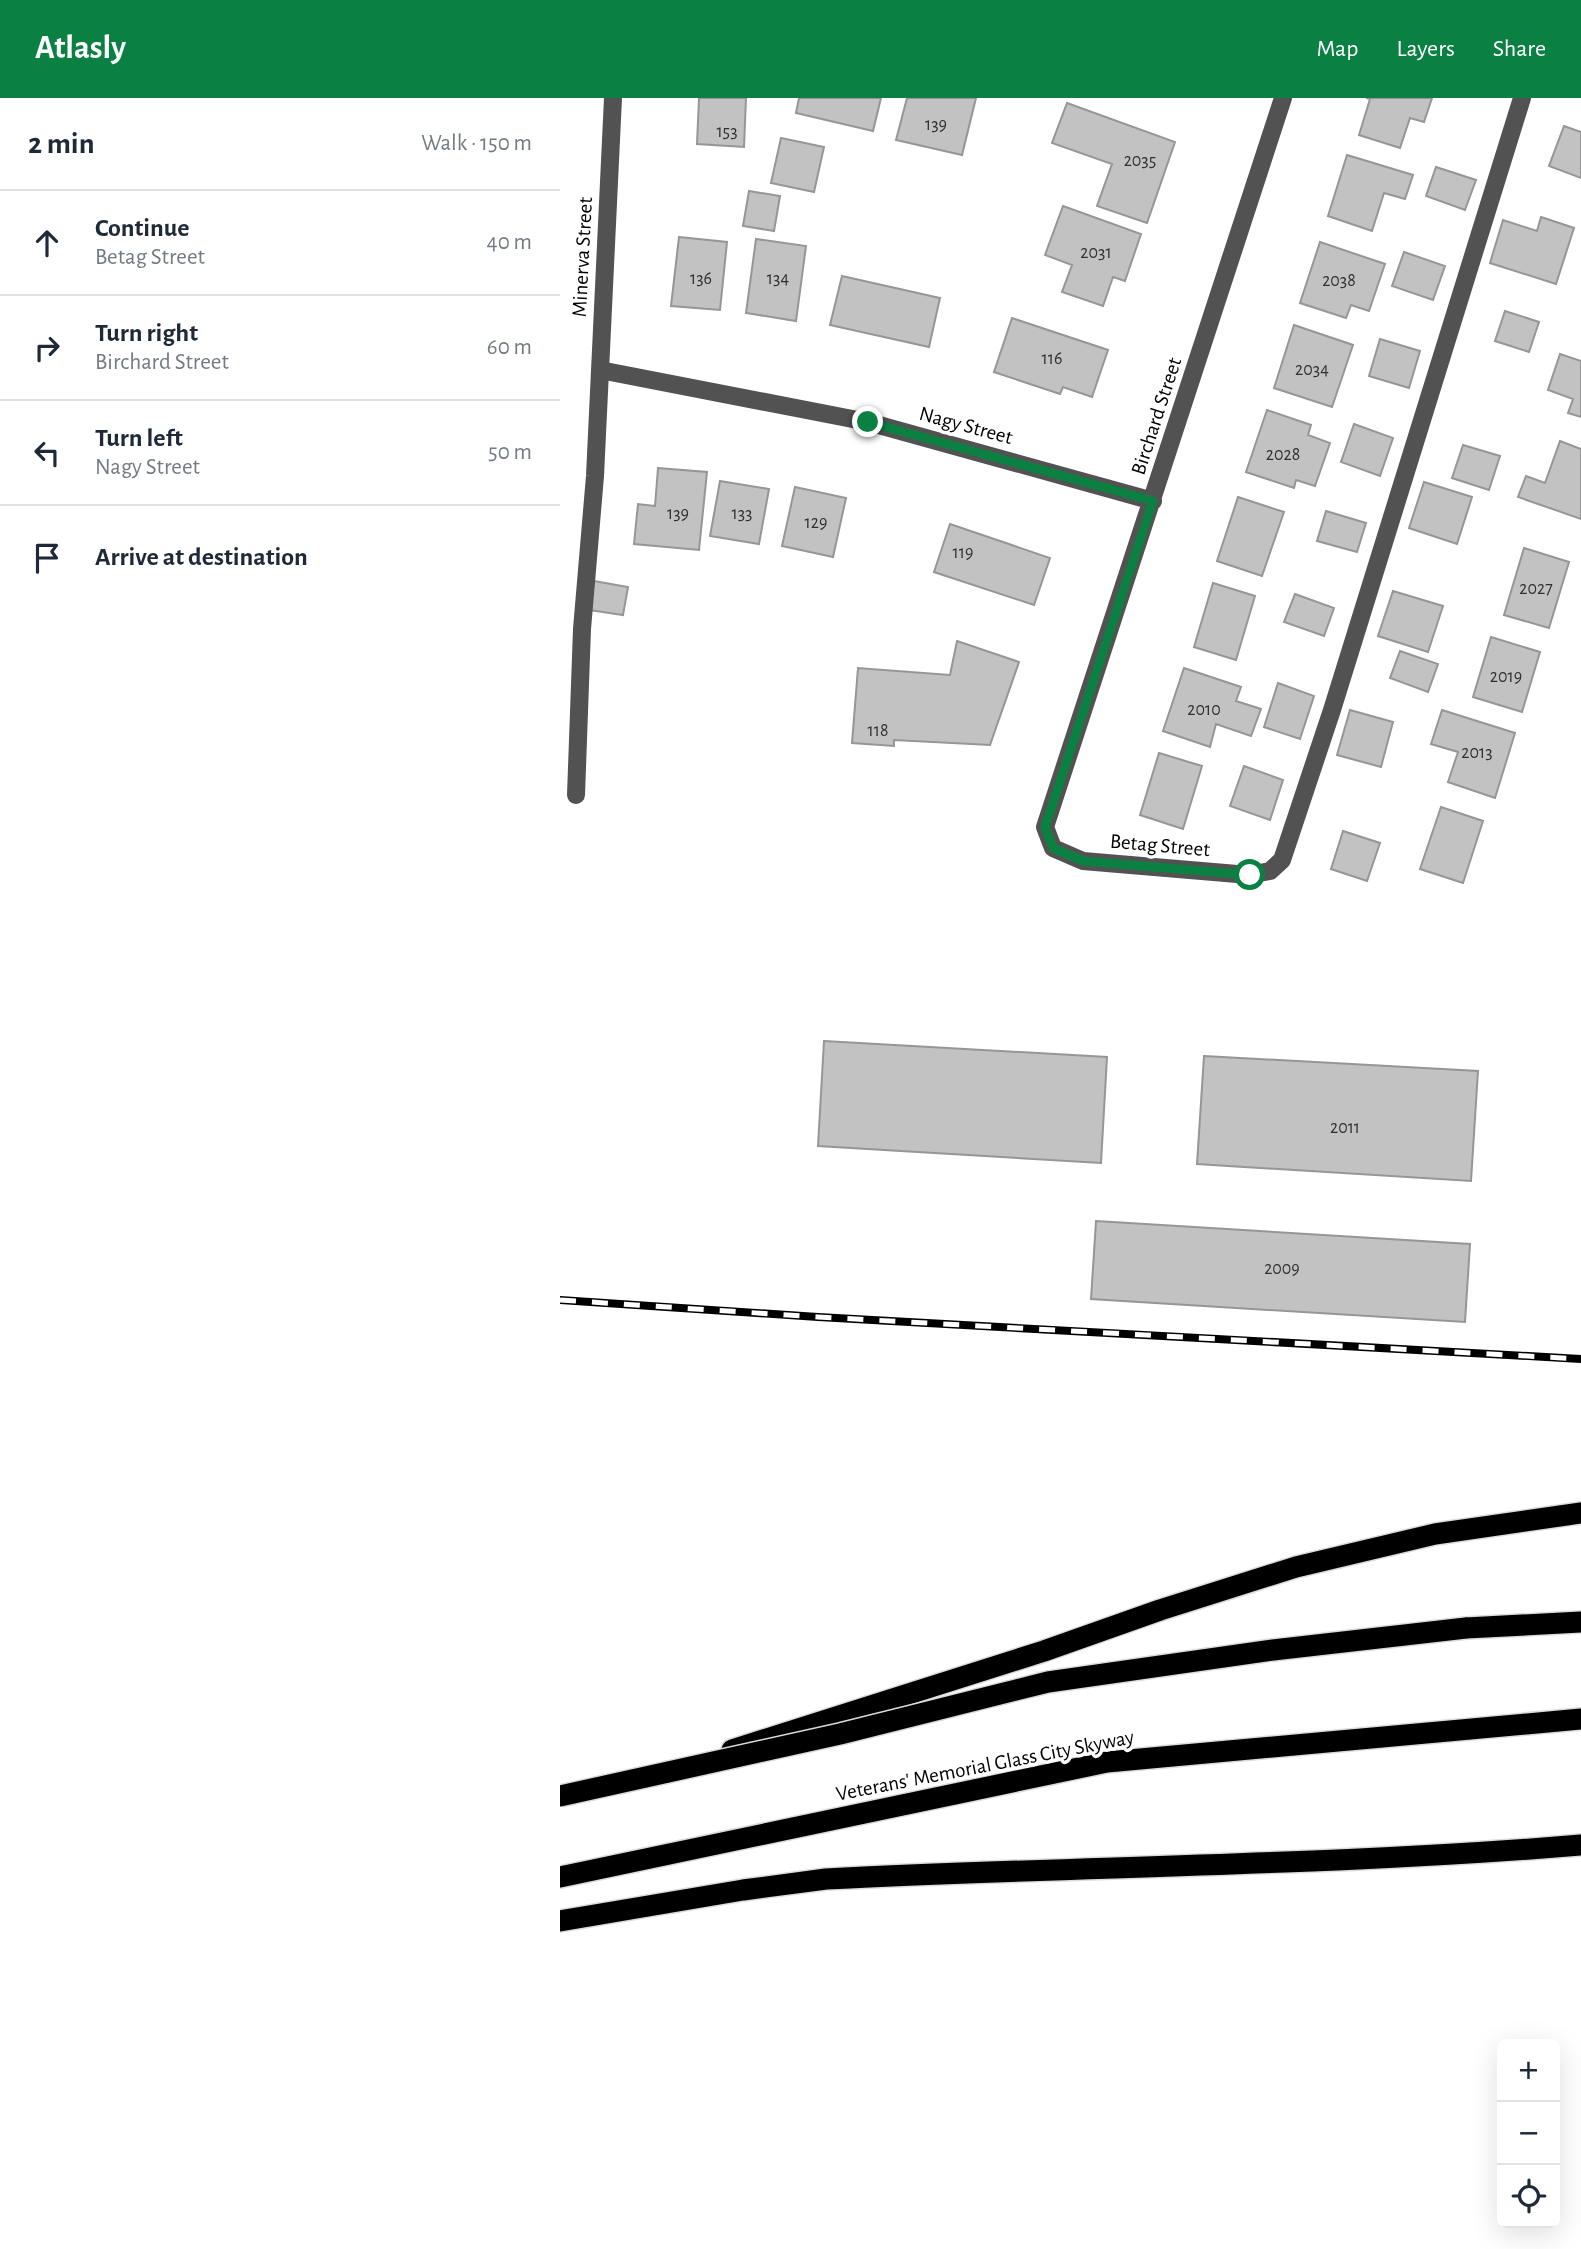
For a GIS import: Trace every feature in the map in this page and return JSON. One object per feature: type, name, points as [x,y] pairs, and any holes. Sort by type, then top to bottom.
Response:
[{"type":"highway","points":[[560,1805],[1296,1567],[1435,1534],[1581,1513]]},
{"type":"highway","points":[[560,1796],[840,1734],[1048,1682],[1273,1650],[1466,1628],[1581,1622]]},
{"type":"highway","name":"Veterans' Memorial Glass City Skyway","points":[[560,1877],[1107,1762],[1581,1719]]},
{"type":"highway","points":[[560,1921],[826,1879],[1344,1859],[1506,1851],[1581,1844]]},
{"type":"street","name":"Minerva Street","points":[[576,795],[582,629],[595,476],[613,98]]},
{"type":"street","name":"Birchard Street","points":[[1045,827],[1283,98]]},
{"type":"street","name":"Betag Street","points":[[1045,827],[1053,848],[1083,861],[1250,875],[1270,871],[1282,860],[1332,710],[1522,98]]},
{"type":"street","name":"Nagy Street","points":[[600,370],[868,422],[1153,501]]},
{"type":"building","points":[[699,98],[746,98],[744,147],[697,144]]},
{"type":"building","points":[[799,98],[881,98],[873,131],[796,113]]},
{"type":"building","points":[[907,98],[976,98],[962,155],[896,140]]},
{"type":"building","points":[[1366,98],[1432,98],[1424,122],[1410,118],[1400,148],[1359,135],[1370,99]]},
{"type":"building","points":[[1067,103],[1175,142],[1147,223],[1097,206],[1112,164],[1052,143]]},
{"type":"building","points":[[1564,126],[1581,132],[1581,178],[1549,166]]},
{"type":"building","points":[[781,138],[824,147],[814,192],[771,183]]},
{"type":"building","points":[[1347,155],[1413,175],[1405,199],[1384,193],[1372,231],[1328,216]]},
{"type":"building","points":[[1436,167],[1476,180],[1465,210],[1426,196]]},
{"type":"building","points":[[749,191],[780,196],[774,231],[743,226]]},
{"type":"building","points":[[1063,206],[1141,234],[1125,281],[1113,277],[1103,306],[1062,292],[1072,265],[1045,255]]},
{"type":"building","points":[[1541,217],[1574,228],[1556,284],[1490,263],[1503,220],[1537,231]]},
{"type":"building","points":[[679,237],[727,242],[720,310],[671,306]]},
{"type":"building","points":[[756,239],[806,246],[796,321],[746,313]]},
{"type":"building","points":[[1320,242],[1385,264],[1369,311],[1351,305],[1346,318],[1300,303]]},
{"type":"building","points":[[1404,252],[1445,266],[1433,300],[1392,286]]},
{"type":"building","points":[[842,276],[940,298],[929,347],[830,325]]},
{"type":"building","points":[[1505,311],[1539,322],[1529,352],[1495,341]]},
{"type":"building","points":[[1012,318],[1108,350],[1092,397],[1063,387],[1060,394],[994,372]]},
{"type":"building","points":[[1294,325],[1353,345],[1332,407],[1274,388]]},
{"type":"building","points":[[1380,339],[1420,351],[1409,388],[1369,376]]},
{"type":"building","points":[[1560,354],[1581,361],[1581,417],[1568,413],[1573,399],[1548,390]]},
{"type":"building","points":[[1267,410],[1311,425],[1308,435],[1330,443],[1315,486],[1296,480],[1294,488],[1246,472]]},
{"type":"building","points":[[1354,424],[1393,438],[1380,476],[1341,462]]},
{"type":"building","points":[[1560,441],[1581,449],[1581,519],[1518,497],[1526,476],[1545,483]]},
{"type":"building","points":[[1463,445],[1500,456],[1489,490],[1452,478]]},
{"type":"building","points":[[658,468],[707,472],[699,550],[634,544],[638,504],[655,506]]},
{"type":"building","points":[[720,481],[769,489],[759,544],[710,536]]},
{"type":"building","points":[[1424,482],[1472,497],[1457,544],[1409,528]]},
{"type":"building","points":[[795,487],[846,498],[833,557],[782,546]]},
{"type":"building","points":[[1238,497],[1284,512],[1262,576],[1217,561]]},
{"type":"building","points":[[1326,511],[1366,523],[1357,552],[1317,541]]},
{"type":"building","points":[[950,524],[1050,558],[1034,605],[934,572]]},
{"type":"building","points":[[1524,548],[1569,562],[1549,628],[1504,615]]},
{"type":"building","points":[[594,581],[628,587],[623,615],[589,610]]},
{"type":"building","points":[[1213,583],[1255,596],[1236,660],[1194,647]]},
{"type":"building","points":[[1393,591],[1443,606],[1428,652],[1378,636]]},
{"type":"building","points":[[1295,594],[1334,608],[1324,636],[1284,622]]},
{"type":"building","points":[[1491,637],[1540,652],[1522,712],[1473,697]]},
{"type":"building","points":[[957,641],[1019,662],[990,745],[894,740],[894,746],[852,743],[858,668],[950,675]]},
{"type":"building","points":[[1400,651],[1438,664],[1428,692],[1390,678]]},
{"type":"building","points":[[1184,668],[1241,687],[1236,701],[1261,709],[1251,736],[1216,724],[1210,747],[1163,731]]},
{"type":"building","points":[[1278,683],[1314,696],[1300,739],[1264,727]]},
{"type":"building","points":[[1350,710],[1393,722],[1381,767],[1337,755]]},
{"type":"building","points":[[1442,710],[1515,733],[1495,798],[1448,782],[1458,752],[1431,744]]},
{"type":"building","points":[[1159,753],[1202,766],[1183,829],[1140,815]]},
{"type":"building","points":[[1244,766],[1283,780],[1270,820],[1230,806]]},
{"type":"building","points":[[1441,807],[1483,821],[1463,883],[1420,869]]},
{"type":"building","points":[[1343,831],[1380,843],[1367,881],[1331,869]]},
{"type":"building","points":[[824,1041],[1107,1057],[1101,1163],[818,1146]]},
{"type":"building","points":[[1204,1056],[1478,1071],[1471,1181],[1197,1164]]},
{"type":"building","points":[[1096,1221],[1470,1244],[1465,1322],[1091,1299]]},
{"type":"railway","points":[[560,1300],[1581,1359]]},
{"type":"route","points":[[868,422],[1153,501],[1045,827],[1053,848],[1083,861],[1250,875]]}]
